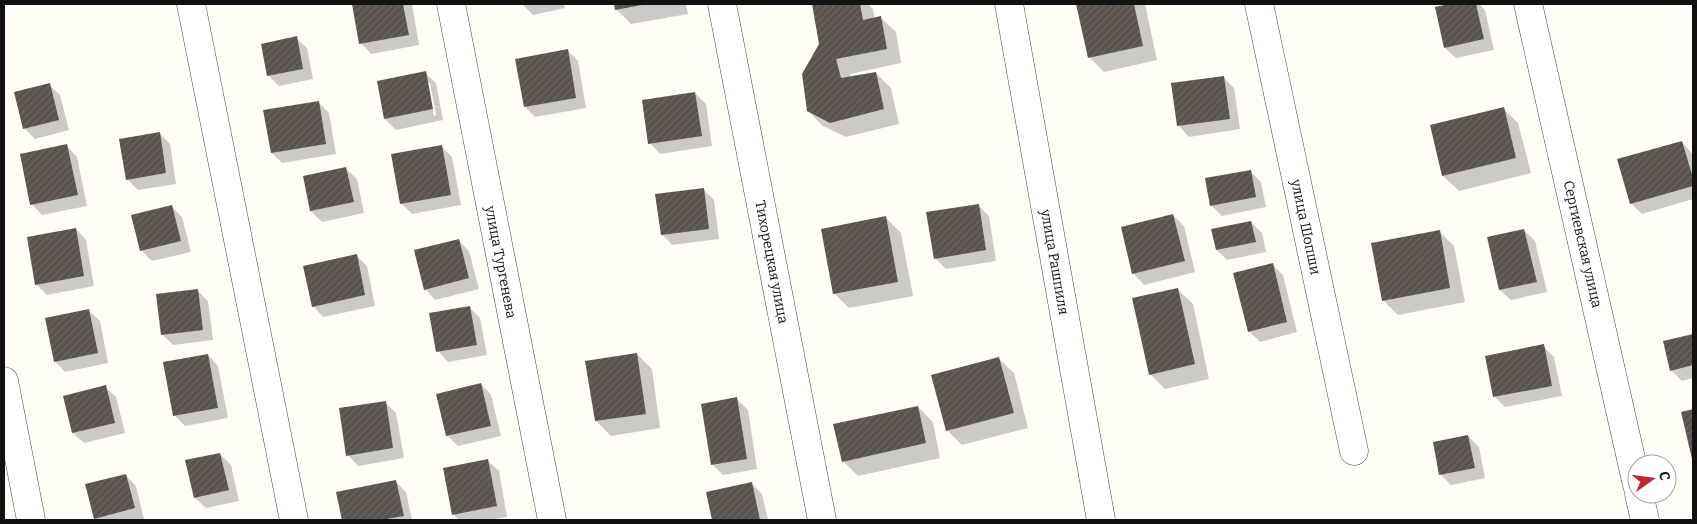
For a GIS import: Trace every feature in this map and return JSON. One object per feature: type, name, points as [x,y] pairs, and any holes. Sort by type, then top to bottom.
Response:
[{"type":"street","points":[[191,4],[294,520]]},
{"type":"street","name":"улица Тургенева","points":[[451,4],[552,520]]},
{"type":"street","name":"Тихорецкая улица","points":[[722,4],[822,520]]},
{"type":"street","name":"улица Рашпиля","points":[[1009,4],[1101,520]]},
{"type":"street","name":"улица Шопши","points":[[1259,4],[1354,451]]},
{"type":"street","name":"Сергиевская улица","points":[[1528,4],[1630,454]]},
{"type":"street","points":[[4,381],[30,520]]},
{"type":"street","points":[[1641,504],[1645,520]]},
{"type":"building","points":[[352,4],[403,4],[409,35],[359,44]]},
{"type":"building","points":[[614,4],[642,4],[642,5],[615,10]]},
{"type":"building","points":[[812,4],[860,4],[863,20],[881,16],[887,49],[836,59],[841,78],[876,72],[884,109],[830,123],[807,111],[802,74],[819,44]]},
{"type":"building","points":[[1076,4],[1134,4],[1143,46],[1088,58]]},
{"type":"building","points":[[1449,4],[1476,4],[1484,39],[1444,48],[1435,7]]},
{"type":"building","points":[[297,36],[303,69],[267,76],[261,44]]},
{"type":"building","points":[[568,49],[576,98],[524,107],[515,59]]},
{"type":"building","points":[[426,71],[433,109],[384,119],[377,81]]},
{"type":"building","points":[[1224,76],[1230,119],[1177,126],[1171,83]]},
{"type":"building","points":[[50,83],[59,120],[23,129],[14,92]]},
{"type":"building","points":[[695,92],[702,136],[648,144],[642,100]]},
{"type":"building","points":[[319,101],[326,144],[271,153],[263,110]]},
{"type":"building","points":[[1504,107],[1516,158],[1442,176],[1430,125]]},
{"type":"building","points":[[160,132],[166,173],[126,180],[119,139]]},
{"type":"building","points":[[1682,141],[1693,178],[1693,186],[1630,204],[1617,159]]},
{"type":"building","points":[[67,144],[78,195],[30,205],[20,154]]},
{"type":"building","points":[[442,145],[451,195],[400,204],[391,154]]},
{"type":"building","points":[[346,167],[354,202],[310,211],[303,176]]},
{"type":"building","points":[[1251,170],[1256,197],[1210,206],[1205,178]]},
{"type":"building","points":[[704,188],[709,229],[661,235],[655,194]]},
{"type":"building","points":[[979,204],[986,250],[934,259],[926,212]]},
{"type":"building","points":[[172,205],[181,241],[140,251],[131,215]]},
{"type":"building","points":[[1173,214],[1185,261],[1132,274],[1121,227]]},
{"type":"building","points":[[886,216],[898,282],[833,294],[821,229]]},
{"type":"building","points":[[1251,221],[1256,242],[1216,250],[1211,229]]},
{"type":"building","points":[[76,228],[84,276],[35,285],[27,237]]},
{"type":"building","points":[[1524,229],[1537,282],[1499,290],[1487,237]]},
{"type":"building","points":[[1440,230],[1450,288],[1382,301],[1371,243]]},
{"type":"building","points":[[459,239],[469,278],[424,290],[414,250]]},
{"type":"building","points":[[357,254],[365,295],[312,307],[303,266]]},
{"type":"building","points":[[1273,263],[1287,322],[1248,332],[1233,273]]},
{"type":"building","points":[[1178,288],[1195,364],[1149,375],[1132,298]]},
{"type":"building","points":[[198,289],[203,330],[161,335],[156,294]]},
{"type":"building","points":[[470,306],[477,345],[436,352],[429,313]]},
{"type":"building","points":[[89,309],[98,353],[54,362],[45,318]]},
{"type":"building","points":[[1693,334],[1693,365],[1670,371],[1663,341]]},
{"type":"building","points":[[1544,344],[1552,386],[1493,397],[1485,356]]},
{"type":"building","points":[[637,353],[646,414],[595,421],[585,361]]},
{"type":"building","points":[[208,354],[218,408],[173,416],[163,362]]},
{"type":"building","points":[[999,357],[1014,413],[946,431],[931,375]]},
{"type":"building","points":[[481,383],[491,426],[446,436],[436,394]]},
{"type":"building","points":[[106,385],[115,423],[72,433],[63,396]]},
{"type":"building","points":[[737,397],[747,459],[711,465],[701,404]]},
{"type":"building","points":[[386,401],[393,448],[346,456],[339,408]]},
{"type":"building","points":[[918,406],[926,443],[842,462],[833,424]]},
{"type":"building","points":[[1693,409],[1693,459],[1692,459],[1681,412]]},
{"type":"building","points":[[1468,435],[1475,468],[1439,475],[1433,442]]},
{"type":"building","points":[[220,453],[229,490],[194,498],[185,460]]},
{"type":"building","points":[[488,459],[497,506],[452,515],[443,468]]},
{"type":"building","points":[[126,474],[135,508],[94,519],[85,484]]},
{"type":"building","points":[[396,480],[404,516],[381,520],[342,520],[336,492]]},
{"type":"building","points":[[752,482],[760,520],[712,520],[706,492]]}]
